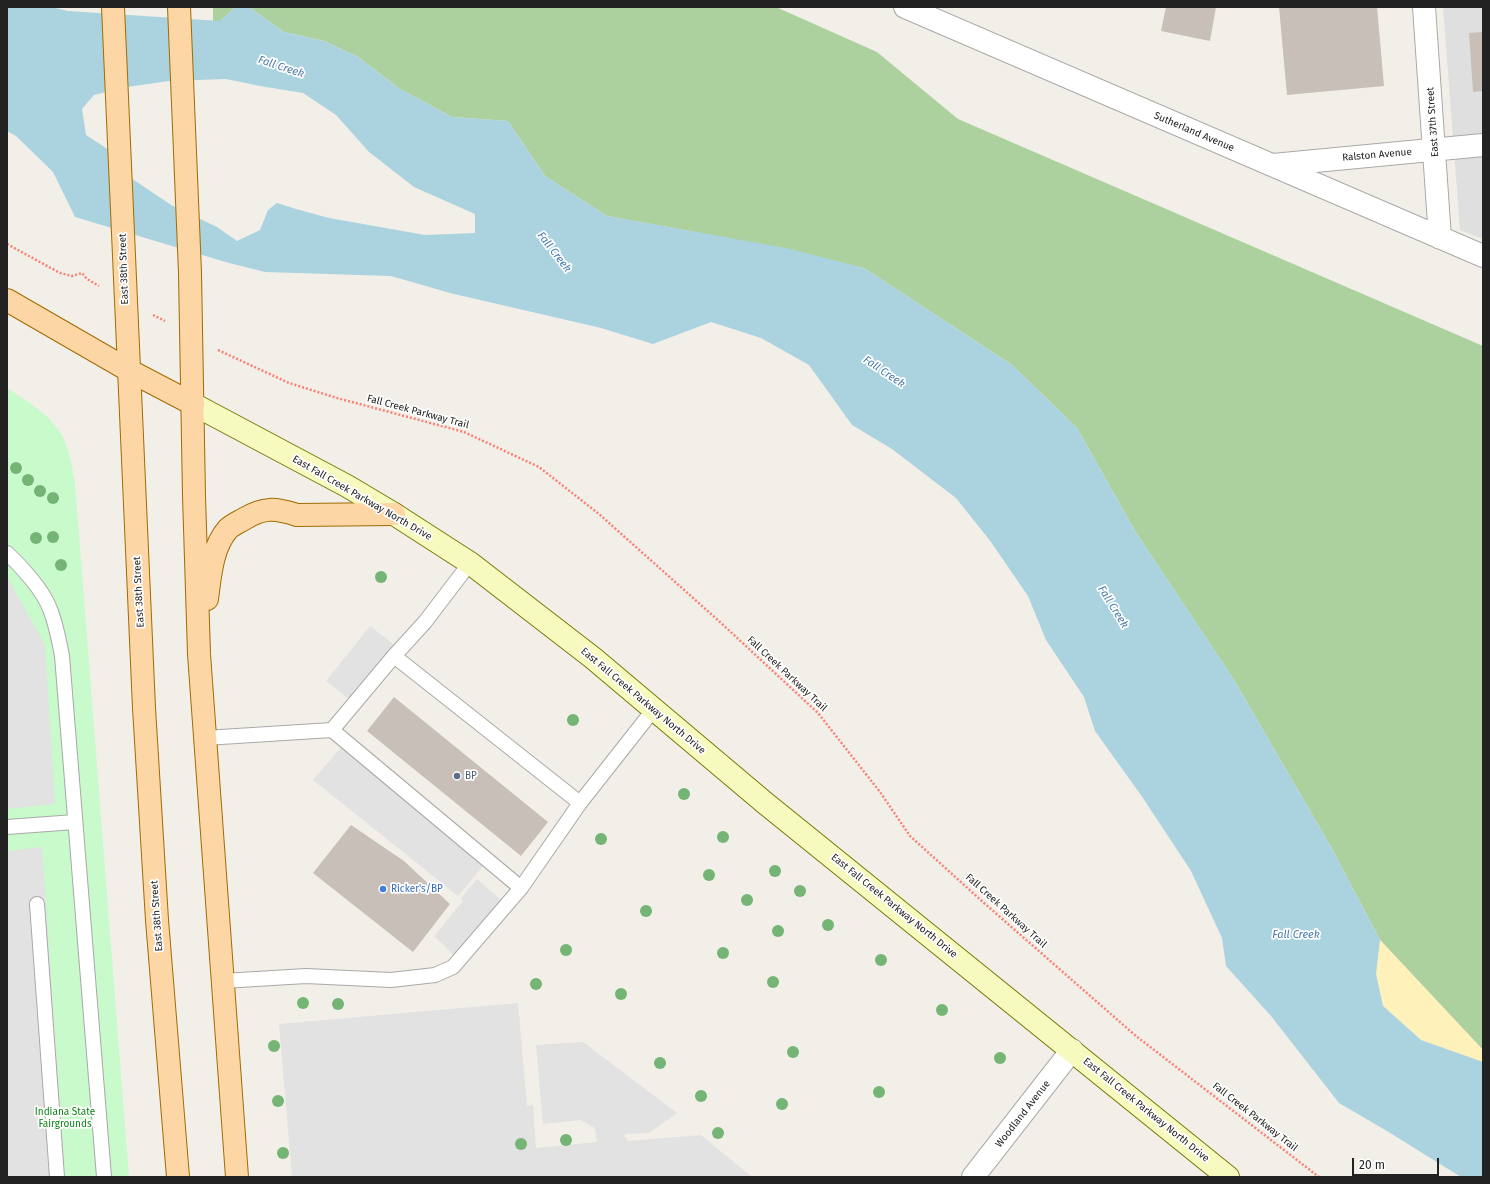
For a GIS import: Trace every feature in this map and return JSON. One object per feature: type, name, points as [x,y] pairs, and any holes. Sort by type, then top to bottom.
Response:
[{"type":"main road","name":"East 38th Street","points":[[113,7],[144,708],[157,920],[178,1177]]},
{"type":"main road","points":[[179,7],[190,272],[194,496],[199,654],[237,1177]]},
{"type":"main road","name":"East Fall Creek Parkway North Drive","points":[[7,300],[130,372],[347,486],[394,514],[470,563],[593,658],[765,803],[1228,1177]]},
{"type":"main road","points":[[199,654],[210,578],[217,549],[229,528],[248,517],[270,509],[282,510],[297,515],[394,514]]},
{"type":"street","name":"Sutherland Avenue","points":[[904,7],[1483,256]]},
{"type":"street","name":"East 37th Street","points":[[1424,7],[1440,238]]},
{"type":"street","name":"Ralston Avenue","points":[[1271,165],[1483,145]]},
{"type":"street","name":"Woodland Avenue","points":[[973,1177],[1072,1050]]},
{"type":"lane","points":[[7,553],[22,567],[50,607],[62,656],[104,1177]]},
{"type":"lane","points":[[332,730],[394,656],[425,622],[470,563]]},
{"type":"lane","points":[[394,656],[580,803]]},
{"type":"lane","points":[[223,982],[306,976],[391,980],[435,975],[453,967],[521,888],[580,803],[654,709]]},
{"type":"lane","points":[[205,738],[332,730],[521,888]]},
{"type":"lane","points":[[7,827],[75,822]]},
{"type":"lane","points":[[37,904],[57,1177]]},
{"type":"path","points":[[7,244],[60,273],[72,276],[82,273],[87,279]]},
{"type":"path","name":"Fall Creek Parkway Trail","points":[[221,351],[296,385],[337,398],[464,432],[539,467],[599,514],[720,622],[818,713],[880,792],[910,836],[1136,1036],[1319,1177]]},
{"type":"shaded area","points":[[1443,7],[1483,7],[1483,239],[1460,230]]},
{"type":"shaded area","points":[[7,579],[45,645],[55,804],[7,809]]},
{"type":"shaded area","points":[[370,626],[400,649],[355,704],[326,681]]},
{"type":"shaded area","points":[[346,742],[488,860],[458,896],[313,780]]},
{"type":"shaded area","points":[[42,847],[65,1177],[7,1177],[7,851]]},
{"type":"shaded area","points":[[477,879],[508,906],[459,960],[434,936],[463,901],[461,898]]},
{"type":"shaded area","points":[[518,1003],[527,1106],[533,1105],[536,1148],[597,1142],[595,1128],[580,1120],[543,1124],[536,1045],[583,1042],[677,1113],[649,1133],[626,1134],[624,1136],[628,1141],[701,1135],[752,1177],[292,1177],[279,1024]]},
{"type":"green space","points":[[213,7],[236,7],[220,21],[213,21]]},
{"type":"green space","points":[[249,7],[776,7],[877,52],[958,119],[1483,346],[1483,1050],[1380,940],[1331,847],[1234,680],[1135,531],[1077,428],[1012,365],[864,268],[695,232],[607,216],[545,176],[508,121],[452,117],[400,89],[358,57],[324,41],[284,32]]},
{"type":"green space","name":"Indiana State Fairgrounds","points":[[7,388],[29,402],[55,425],[60,432],[68,450],[75,483],[129,1177],[7,1177]]},
{"type":"sand","points":[[1380,940],[1483,1050],[1483,1062],[1421,1040],[1383,1006],[1376,974]]},
{"type":"water","name":"Fall Creek","points":[[7,7],[51,7],[68,11],[220,21],[236,7],[249,7],[284,32],[324,41],[358,57],[400,89],[452,117],[508,121],[545,176],[607,216],[786,248],[864,268],[1012,365],[1077,428],[1135,531],[1234,680],[1331,847],[1380,940],[1376,974],[1383,1006],[1421,1040],[1483,1062],[1483,1177],[1461,1177],[1339,1103],[1271,1016],[1226,966],[1222,938],[1191,871],[1143,798],[1095,731],[1084,697],[1046,640],[1028,596],[991,542],[956,498],[892,449],[852,425],[809,365],[761,338],[711,322],[653,344],[601,328],[450,293],[391,276],[265,272],[229,263],[75,217],[53,172],[16,136],[7,131]],"holes":[[[226,79],[303,93],[336,115],[369,152],[414,187],[475,214],[475,233],[425,235],[329,218],[277,203],[268,210],[260,230],[237,241],[217,227],[171,205],[125,174],[112,152],[86,135],[82,109],[94,95],[127,87],[169,81]]]},
{"type":"building","points":[[1166,7],[1216,7],[1210,41],[1161,31]]},
{"type":"building","points":[[1279,7],[1377,7],[1384,86],[1287,95]]},
{"type":"building","points":[[1483,32],[1483,91],[1473,92],[1469,33]]},
{"type":"building","name":"BP","points":[[394,697],[548,822],[521,856],[367,731]]},
{"type":"building","name":"Ricker's/BP","points":[[351,825],[404,861],[450,904],[413,952],[313,873]]},
{"type":"place","name":"BP","points":[[457,776]]},
{"type":"place","name":"Ricker's/BP","points":[[383,889]]}]
